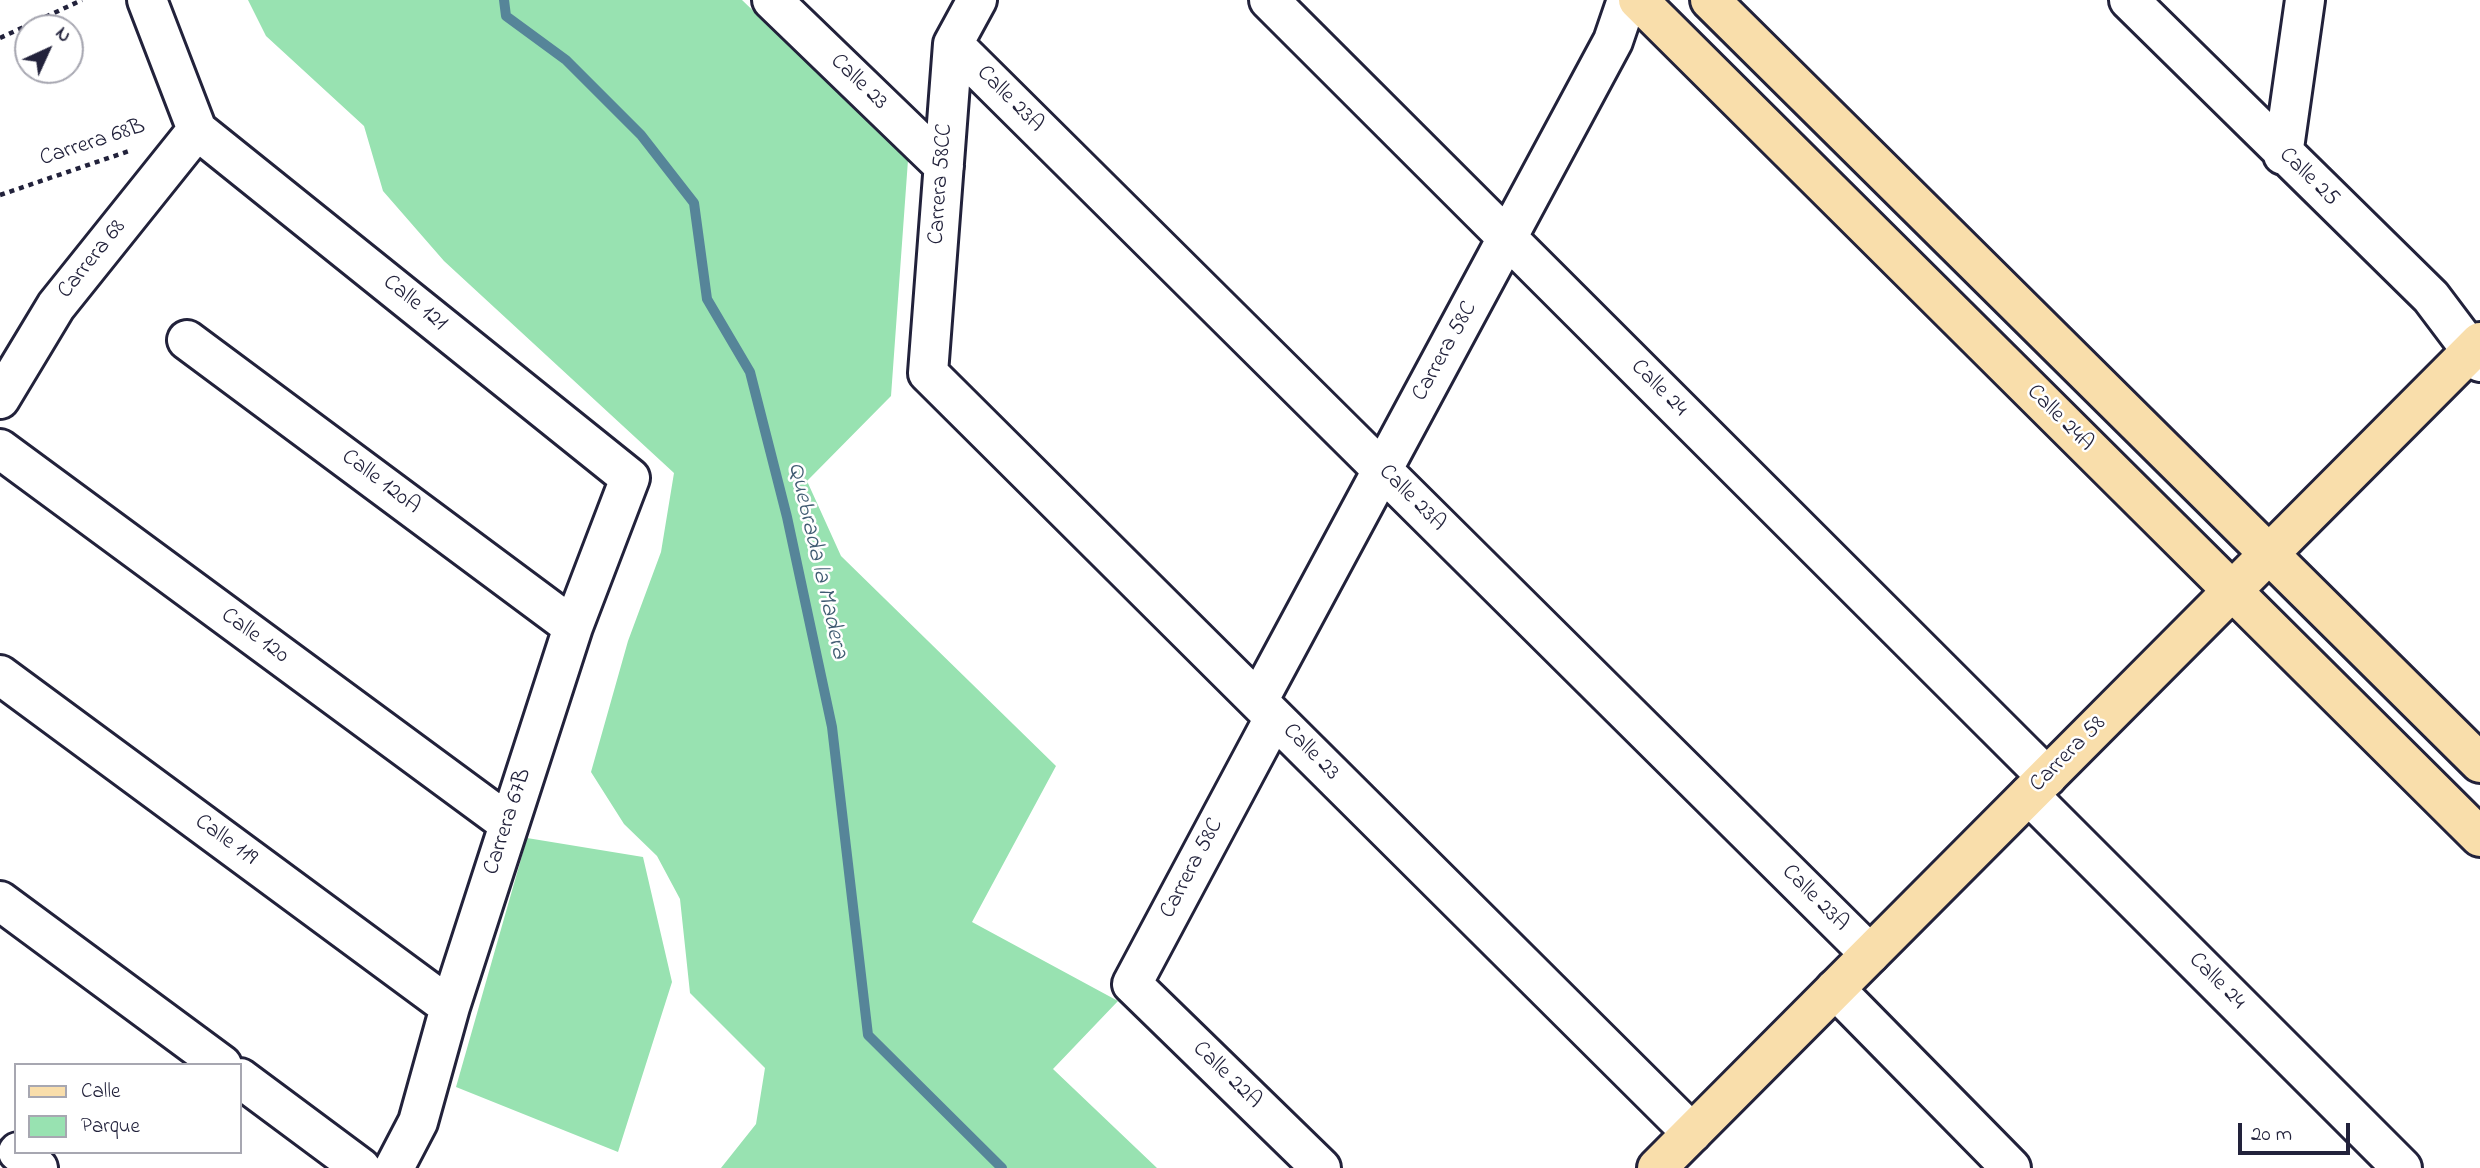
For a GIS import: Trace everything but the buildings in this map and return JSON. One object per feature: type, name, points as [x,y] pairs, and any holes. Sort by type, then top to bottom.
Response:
[{"type":"main road","name":"Calle 24A","points":[[1638,0],[2480,837]]},
{"type":"main road","points":[[1710,0],[2480,763]]},
{"type":"main road","name":"Carrera 58","points":[[1657,1168],[2269,555],[2477,352]]},
{"type":"street","points":[[147,0],[197,130]]},
{"type":"street","name":"Calle 23","points":[[772,0],[944,166]]},
{"type":"street","name":"Carrera 58CC","points":[[928,373],[953,44],[976,0]]},
{"type":"street","name":"Calle 24","points":[[1269,0],[1508,239],[2038,786],[2402,1168]]},
{"type":"street","name":"Carrera 58C","points":[[1132,984],[1381,469],[1613,41],[1628,0]]},
{"type":"street","name":"Calle 25","points":[[2129,0],[2283,155],[2431,297],[2477,352]]},
{"type":"street","points":[[2283,155],[2305,0]]},
{"type":"street","name":"Calle 23A","points":[[953,44],[1870,954]]},
{"type":"street","name":"Carrera 68","points":[[0,399],[57,306],[197,130]]},
{"type":"street","name":"Calle 121","points":[[197,130],[630,478]]},
{"type":"street","name":"Calle 120A","points":[[187,340],[573,627]]},
{"type":"street","name":"Calle 23","points":[[928,373],[1692,1133]]},
{"type":"street","name":"Calle 120","points":[[0,449],[509,824]]},
{"type":"street","name":"Carrera 67B","points":[[394,1168],[418,1122],[450,1007],[573,627],[630,478]]},
{"type":"street","name":"Calle 119","points":[[0,675],[450,1007]]},
{"type":"street","points":[[0,901],[219,1063]]},
{"type":"street","name":"Calle 22A","points":[[1132,984],[1321,1168]]},
{"type":"street","points":[[1835,989],[2011,1168]]},
{"type":"street","points":[[242,1079],[361,1168]]},
{"type":"street","points":[[0,1138],[14,1149]]},
{"type":"street","points":[[21,1154],[38,1168]]},
{"type":"path","points":[[0,38],[82,0]]},
{"type":"path","name":"Carrera 68B","points":[[0,195],[132,150]]},
{"type":"green space","points":[[248,0],[742,0],[908,160],[891,396],[807,481],[841,556],[1056,766],[972,922],[1118,1001],[1053,1069],[1157,1168],[721,1168],[756,1124],[765,1068],[690,993],[680,899],[657,856],[624,824],[591,772],[628,641],[661,552],[674,473],[444,261],[383,191],[364,126],[266,36]]},
{"type":"green space","points":[[527,838],[643,857],[672,982],[618,1152],[456,1087]]},
{"type":"waterway","name":"Quebrada la Madera","points":[[504,0],[506,16],[566,60],[641,135],[694,203],[707,299],[750,372],[787,517],[832,727],[868,1035],[1002,1168]]}]
